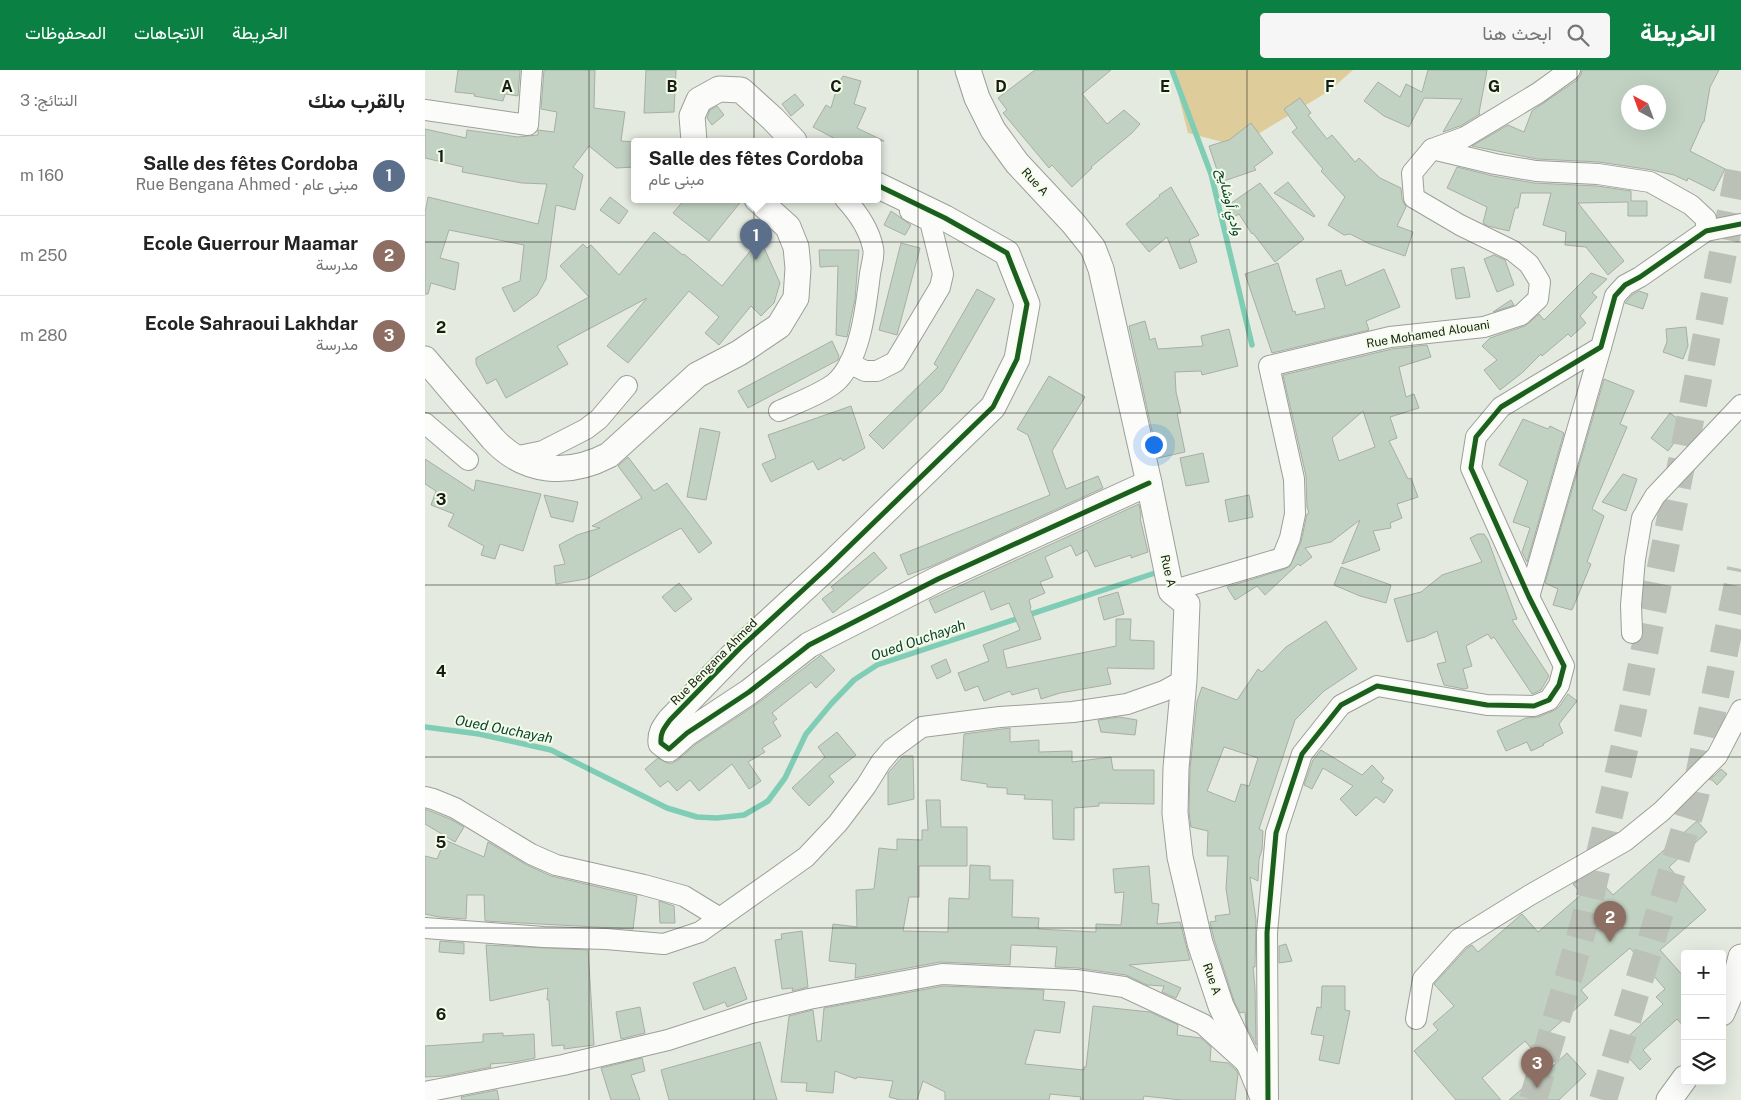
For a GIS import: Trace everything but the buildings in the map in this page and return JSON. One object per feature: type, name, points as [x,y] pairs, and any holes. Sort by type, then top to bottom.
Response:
[{"type":"street","points":[[425,110],[529,125],[532,70]]},
{"type":"street","name":"Rue A","points":[[968,70],[977,98],[993,130],[1017,162],[1073,223],[1093,248],[1101,269],[1171,591],[1187,604],[1184,680],[1176,768],[1175,813],[1180,857],[1200,943],[1221,1006],[1264,1100]]},
{"type":"street","name":"Rue Mohamed Alouani","points":[[1171,591],[1282,558],[1290,538],[1295,514],[1295,479],[1269,366],[1390,337],[1484,327],[1521,315],[1538,299],[1540,282],[1529,264],[1513,251],[1460,225],[1414,198],[1411,173],[1432,149],[1465,137],[1538,93],[1570,70]]},
{"type":"street","points":[[694,138],[691,116],[699,100],[719,89],[741,90],[773,119],[790,138]]},
{"type":"street","points":[[1432,149],[1495,164],[1536,170],[1598,174],[1650,182],[1691,205],[1706,219],[1706,231]]},
{"type":"street","name":"Rue Bengana Ahmed","points":[[881,187],[945,218],[1007,253],[1027,304],[1017,359],[993,406],[829,566],[740,648],[664,727],[661,743],[669,749],[687,732],[749,692],[809,645],[939,579],[1149,483]]},
{"type":"street","points":[[850,362],[865,371],[877,371],[895,362],[940,287],[943,274],[931,221],[881,196]]},
{"type":"street","points":[[425,360],[493,440],[514,457],[541,467],[558,469],[579,467],[594,462],[609,455],[697,375],[739,353],[779,326],[796,298],[798,268],[796,247],[788,227],[762,203]]},
{"type":"street","points":[[779,411],[831,386],[839,379],[850,362],[863,323],[874,249],[868,229],[859,214],[849,203]]},
{"type":"street","points":[[1529,597],[1615,296],[1625,285],[1640,277],[1706,231],[1741,224]]},
{"type":"street","points":[[1268,1100],[1267,933],[1276,833],[1303,754],[1341,705],[1377,686],[1487,705],[1534,706],[1549,700],[1559,685],[1564,666],[1529,597],[1471,468],[1476,437],[1501,407],[1601,347]]},
{"type":"street","points":[[514,457],[543,451],[586,429],[599,419],[627,386]]},
{"type":"street","points":[[1632,633],[1631,605],[1641,518],[1655,496],[1741,405]]},
{"type":"street","points":[[425,423],[468,460]]},
{"type":"street","points":[[425,928],[663,944],[700,932],[805,857],[838,823],[866,786],[881,762],[893,749],[922,727],[1000,717],[1073,712],[1127,704],[1164,691],[1184,680]]},
{"type":"street","points":[[1416,1019],[1423,979],[1459,940],[1530,895],[1633,836],[1662,811],[1717,756],[1741,710]]},
{"type":"street","points":[[425,798],[433,799],[455,808],[531,854],[557,865],[684,896],[720,918]]},
{"type":"street","points":[[1726,1004],[1734,985],[1741,957]]},
{"type":"street","points":[[425,1092],[563,1065],[667,1040],[751,1013],[809,999],[942,974],[1076,980],[1124,987],[1203,1024],[1251,1068]]},
{"type":"street","points":[[1669,1100],[1681,1084]]},
{"type":"shaded area","points":[[1172,70],[1353,70],[1329,91],[1238,146],[1188,133]]},
{"type":"waterway","name":"وادي أوشايح","points":[[1172,70],[1211,174],[1252,345]]},
{"type":"waterway","name":"Oued Ouchayah","points":[[425,727],[479,734],[551,750],[667,808],[697,817],[717,818],[744,815],[768,801],[785,778],[806,734],[854,680],[877,665],[1161,571]]},
{"type":"tunnel","points":[[1533,1100],[1584,924],[1632,715],[1741,161]]},
{"type":"tunnel","points":[[1603,1100],[1695,796],[1741,569]]},
{"type":"cycle path","points":[[881,187],[945,218],[1007,253],[1027,304],[1017,359],[993,407],[829,566],[740,648],[670,720],[661,736],[661,743],[669,749],[687,733],[749,692],[809,645],[938,579],[1149,483]]},
{"type":"cycle path","points":[[1268,1100],[1267,933],[1276,833],[1302,754],[1341,705],[1377,686],[1487,705],[1534,706],[1549,700],[1559,685],[1564,666],[1529,597],[1471,468],[1476,437],[1501,407],[1601,347],[1615,296],[1625,285],[1640,277],[1706,231],[1741,224]]},
{"type":"place","name":"Salle des fêtes Cordoba","points":[[756,260]]},
{"type":"place","name":"Ecole Guerrour Maamar","points":[[1610,942]]},
{"type":"place","name":"Ecole Sahraoui Lakhdar","points":[[1537,1088]]}]
